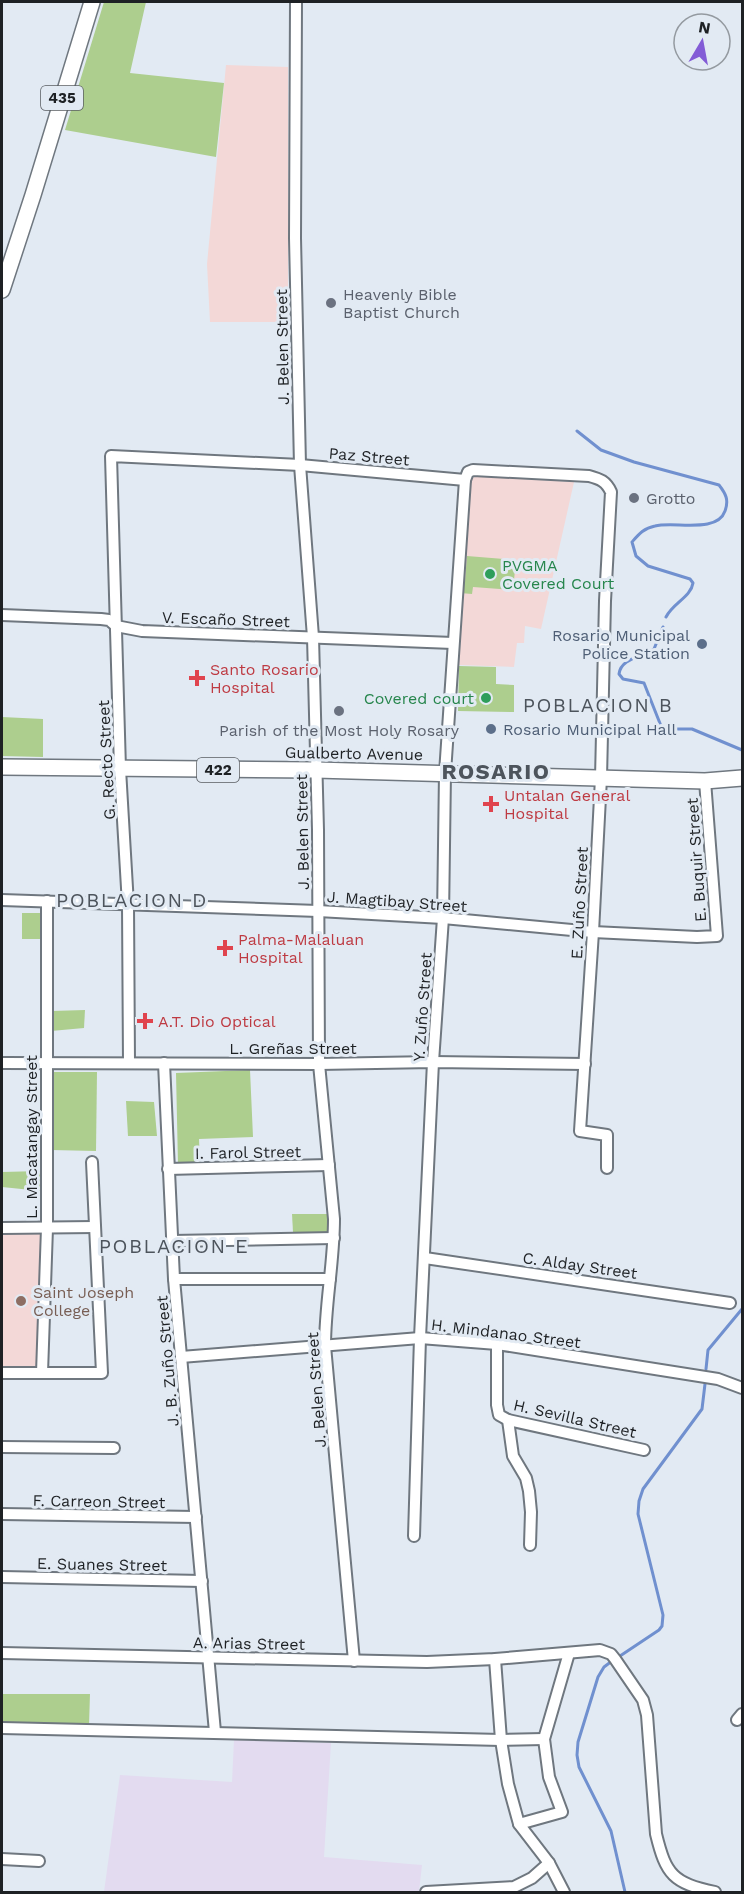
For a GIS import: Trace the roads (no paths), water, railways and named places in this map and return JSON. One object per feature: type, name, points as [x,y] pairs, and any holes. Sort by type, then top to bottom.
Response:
[{"type":"main road","name":"435","points":[[2,290],[92,2]]},
{"type":"main road","name":"Gualberto Avenue","points":[[2,767],[316,770],[705,781],[742,778]]},
{"type":"street","name":"J. Belen Street","points":[[296,2],[295,238],[300,465],[313,637],[319,1064],[334,1238],[325,1346],[354,1661]]},
{"type":"street","name":"Paz Street","points":[[111,456],[300,465],[465,480],[468,472],[473,470],[589,476],[604,481],[611,492]]},
{"type":"street","name":"G. Recto Street","points":[[111,456],[120,769],[128,905],[129,1063]]},
{"type":"street","name":"Y. Zuño Street","points":[[414,1536],[420,1338],[433,1062],[443,918],[445,773],[465,480]]},
{"type":"street","name":"E. Zuño Street","points":[[606,1168],[607,1135],[580,1131],[601,777],[611,492]]},
{"type":"street","name":"V. Escaño Street","points":[[2,615],[101,619],[109,620],[116,627],[142,632],[453,643]]},
{"type":"street","name":"E. Buquir Street","points":[[705,781],[717,936]]},
{"type":"street","name":"J. Magtibay Street","points":[[2,900],[318,911],[443,918],[593,932],[697,938],[717,936]]},
{"type":"street","name":"L. Macatangay Street","points":[[42,1373],[47,1228],[47,901]]},
{"type":"street","name":"J. B. Zuño Street","points":[[164,1062],[174,1279],[214,1732]]},
{"type":"street","name":"L. Greñas Street","points":[[2,1063],[585,1064]]},
{"type":"street","points":[[2,1373],[102,1373],[92,1162]]},
{"type":"street","name":"I. Farol Street","points":[[168,1169],[329,1165]]},
{"type":"street","points":[[2,1228],[95,1227]]},
{"type":"street","points":[[172,1240],[334,1238]]},
{"type":"street","name":"C. Alday Street","points":[[425,1258],[730,1303]]},
{"type":"street","points":[[174,1279],[330,1279]]},
{"type":"street","name":"H. Mindanao Street","points":[[181,1357],[420,1338],[497,1344],[718,1378],[742,1388]]},
{"type":"street","name":"H. Sevilla Street","points":[[497,1344],[499,1414],[508,1420],[644,1450]]},
{"type":"street","points":[[508,1420],[513,1456],[526,1478],[529,1491],[530,1545]]},
{"type":"street","points":[[2,1447],[114,1448]]},
{"type":"street","name":"F. Carreon Street","points":[[2,1514],[196,1517]]},
{"type":"street","name":"E. Suanes Street","points":[[2,1577],[202,1581]]},
{"type":"street","name":"A. Arias Street","points":[[2,1653],[427,1662],[600,1650],[611,1654],[643,1700],[647,1715],[656,1834],[668,1869],[678,1881],[715,1893]]},
{"type":"street","points":[[519,1824],[562,1812],[549,1777],[543,1739],[569,1653]]},
{"type":"street","points":[[495,1659],[501,1740],[508,1784],[519,1824],[549,1863],[564,1893]]},
{"type":"street","points":[[2,1728],[501,1740],[543,1739]]},
{"type":"street","points":[[2,1859],[39,1861]]},
{"type":"street","points":[[426,1893],[514,1887],[532,1878],[549,1863]]},
{"type":"waterway","points":[[577,431],[601,450],[634,462],[719,485],[725,494],[727,500],[725,511],[713,522],[704,525],[655,526],[639,534],[632,542],[636,556],[648,566],[690,579],[693,583],[689,592],[666,617]]},
{"type":"waterway","points":[[663,627],[654,649],[628,661],[619,674],[623,679],[644,683],[661,726],[668,729],[692,729],[742,750]]},
{"type":"waterway","points":[[706,1369],[708,1350],[742,1309]]},
{"type":"waterway","points":[[620,1656],[662,1626],[663,1615],[638,1514],[639,1501],[643,1489],[702,1409],[705,1384]]},
{"type":"waterway","points":[[612,1661],[604,1667],[598,1677],[578,1742],[577,1755],[579,1767],[611,1831],[625,1892]]},
{"type":"place","name":"Heavenly Bible Baptist Church","points":[[331,303]]},
{"type":"place","name":"Grotto","points":[[634,498]]},
{"type":"place","name":"PVGMA Covered Court","points":[[490,574]]},
{"type":"place","name":"Rosario Municipal Police Station","points":[[702,644]]},
{"type":"place","name":"Santo Rosario Hospital","points":[[197,678]]},
{"type":"place","name":"Covered court","points":[[486,698]]},
{"type":"place","name":"Parish of the Most Holy Rosary","points":[[339,711]]},
{"type":"place","name":"Rosario Municipal Hall","points":[[491,729]]},
{"type":"place","name":"Untalan General Hospital","points":[[491,804]]},
{"type":"place","name":"Palma-Malaluan Hospital","points":[[225,948]]},
{"type":"place","name":"A.T. Dio Optical","points":[[145,1021]]},
{"type":"place","name":"Saint Joseph College","points":[[21,1301]]},
{"type":"district","name":"POBLACION B","points":[[598,705]]},
{"type":"district","name":"ROSARIO","points":[[496,771]]},
{"type":"district","name":"POBLACION D","points":[[132,900]]},
{"type":"district","name":"POBLACION E","points":[[174,1246]]}]
